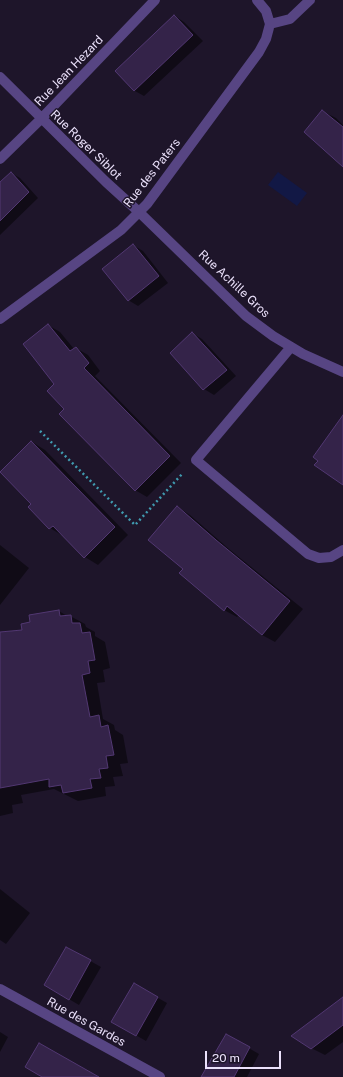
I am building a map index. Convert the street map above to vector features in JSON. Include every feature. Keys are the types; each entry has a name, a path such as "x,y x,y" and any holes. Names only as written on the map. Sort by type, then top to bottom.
{"street":[{"name":"Rue Jean Hezard","path":"0,159 41,119 155,0"},
{"path":"258,0 266,11 270,24 290,19 310,0"},
{"name":"Rue des Paters","path":"0,319 121,230 147,204 259,52 266,39 270,24"},
{"name":"Rue Roger Siblot","path":"0,77 41,119 139,212"},
{"name":"Rue Achille Gros","path":"139,212 246,316 273,336 303,354 343,372"},
{"path":"291,347 196,460 308,554 319,558 331,557 343,550"},
{"name":"Rue des Gardes","path":"0,989 160,1077"}],"path":[{"path":"40,431 135,525 196,460"}],"shaded area":[{"path":"278,172 307,193 297,206 268,185"}],"building":[{"path":"174,15 193,35 134,91 115,71"},
{"path":"322,110 343,127 343,167 304,132"},
{"path":"11,172 29,192 0,221 0,182"},
{"path":"133,244 159,276 128,301 102,269"},
{"path":"48,324 70,351 76,347 89,363 84,368 170,456 135,491 59,414 64,409 47,391 54,384 23,344"},
{"path":"192,332 227,370 203,390 170,353"},
{"path":"343,415 343,485 314,465 318,461 313,457"},
{"path":"31,441 115,527 84,558 53,526 49,529 28,507 31,504 0,472"},
{"path":"177,506 290,601 262,635 227,606 224,611 179,573 183,569 148,540"},
{"path":"59,610 60,616 71,615 72,623 80,623 82,633 90,632 95,660 88,661 90,673 82,675 90,717 99,715 101,727 108,725 114,755 106,756 108,768 99,769 101,778 90,779 92,788 63,793 61,785 49,787 49,779 0,788 0,632 22,630 21,624 30,622 29,615"},
{"path":"66,947 91,960 69,1000 44,985"},
{"path":"134,983 158,997 136,1036 111,1022"},
{"path":"343,997 343,1025 311,1049 291,1036"},
{"path":"226,1034 250,1047 234,1077 201,1077"},
{"path":"39,1043 99,1077 42,1077 25,1067"}]}
